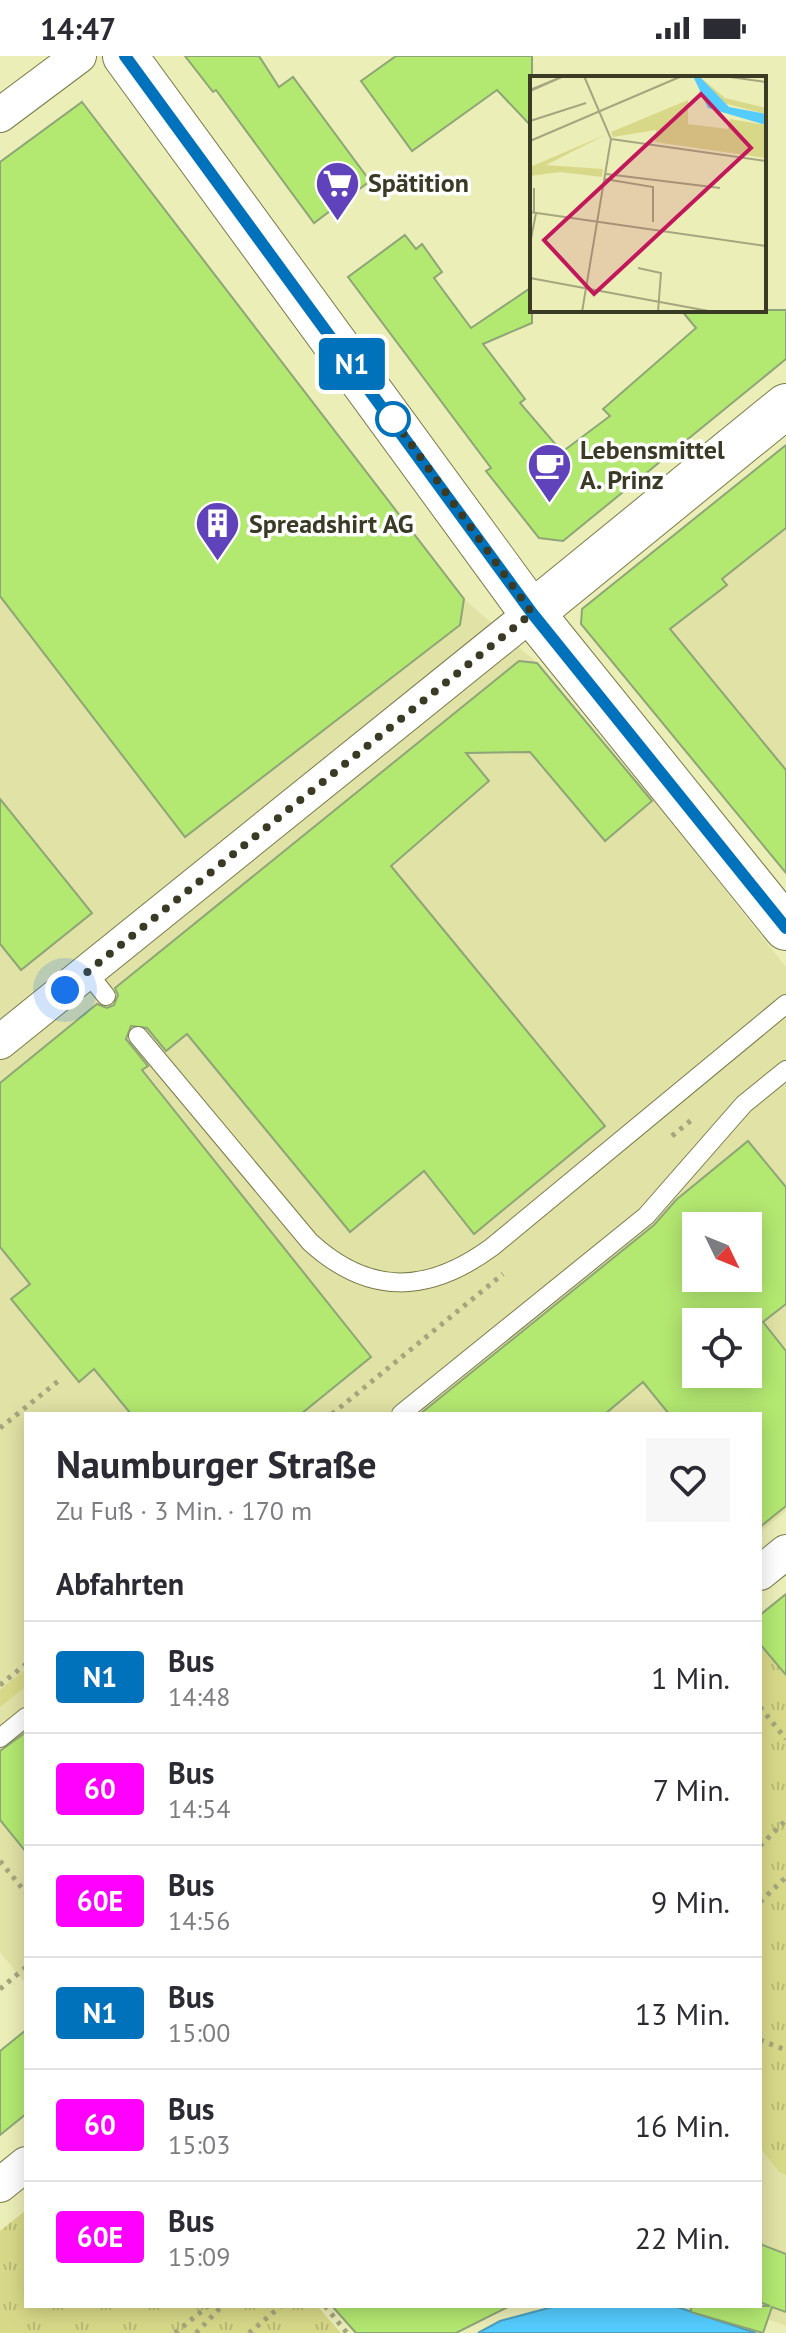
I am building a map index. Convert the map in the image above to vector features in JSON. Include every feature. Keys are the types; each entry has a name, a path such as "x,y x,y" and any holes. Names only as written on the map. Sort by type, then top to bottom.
{"street":[{"path":"0,115 79,56"},
{"path":"125,56 532,613 786,928"},
{"path":"0,1042 96,984 532,613 786,406"},
{"path":"762,1571 786,1552"},
{"path":"0,2185 24,2166"}],"lane":[{"path":"138,1036 310,1242 326,1257 335,1265 361,1274 411,1285 456,1271 492,1247 786,1004"},
{"path":"403,1412 646,1216 744,1104 786,1070"},
{"path":"0,1738 24,1719"}],"path":[{"path":"0,1428 62,1378"},
{"path":"0,1685 24,1666"},
{"path":"762,1709 786,1739"},
{"path":"762,1844 786,1820"},
{"path":"0,1861 24,1891"},
{"path":"762,1900 786,1877"},
{"path":"0,1989 24,1969"},
{"path":"762,2041 786,2050"},
{"path":"175,2333 206,2308"},
{"path":"196,2333 220,2308"},
{"path":"249,2333 279,2308"},
{"path":"327,2308 347,2333"}],"shaded area":[{"path":"0,162 464,599 537,663 654,800 786,967 786,1511 762,1530 762,1412 24,1412 24,1982 0,1952"},
{"path":"786,445 786,874 581,624 582,609"},
{"path":"762,2151 779,2172 786,2175 786,2326 768,2319 764,2333 677,2308 762,2308"}],"green space":[{"path":"762,1646 786,1675 786,2175 779,2172 762,2151"},
{"path":"24,1671 24,1688 0,1707 0,1690"},
{"path":"24,2212 24,2308 319,2308 341,2333 0,2333 0,2231"}],"water":[{"path":"549,2308 680,2308 756,2333 478,2333 500,2321"}],"building":[{"path":"185,56 259,56 279,87 293,77 370,181 314,223 216,90 213,92"},
{"path":"396,56 532,56 530,125 497,90 412,151 361,81"},
{"name":"Spreadshirt AG","path":"82,102 464,599 460,625 185,837 0,596 0,162"},
{"path":"405,235 416,249 422,244 442,272 434,278 471,328 530,288 532,323 483,344 525,399 520,403 562,452 610,416 603,409 696,328 683,312 786,310 786,359 563,541 539,538 486,471 491,468 348,277"},
{"path":"786,445 786,528 722,579 727,585 670,629 786,770 786,873 581,624 582,609"},
{"path":"519,661 537,663 652,801 605,841 530,752 466,753 489,781 391,866 605,1126 474,1234 424,1171 350,1232 187,1034 166,1051 147,1028 131,1026 126,1039 148,1066 142,1070 371,1357 303,1412 129,1412 94,1369 79,1382 11,1299 30,1284 0,1247 0,1083 97,1004 107,1008 114,1005 118,995 115,988"},
{"path":"0,799 92,913 21,970 0,944"},
{"path":"748,1141 786,1187 786,1304 763,1322 786,1351 786,1506 762,1525 762,1412 667,1412 643,1382 607,1412 422,1412 654,1225 676,1200"},
{"path":"786,1594 786,1675 762,1646 762,1613"},
{"path":"24,1733 24,1850 0,1820 0,1751"},
{"path":"24,2032 24,2116 0,2135 0,2051"},
{"path":"762,2245 786,2254 786,2312 772,2307 763,2333 691,2312 691,2308 770,2306 762,2303"},
{"path":"334,2308 506,2308 456,2333 356,2333"}],"bus line":[{"name":"N1","path":"125,56 532,613 786,928"}],"place":[{"name":"Spätition","path":"337,222"},
{"name":"Lebensmittel A. Prinz","path":"549,504"},
{"name":"Spreadshirt AG","path":"218,563"}],"route":[{"path":"65,990 532,613 393,419"}]}
